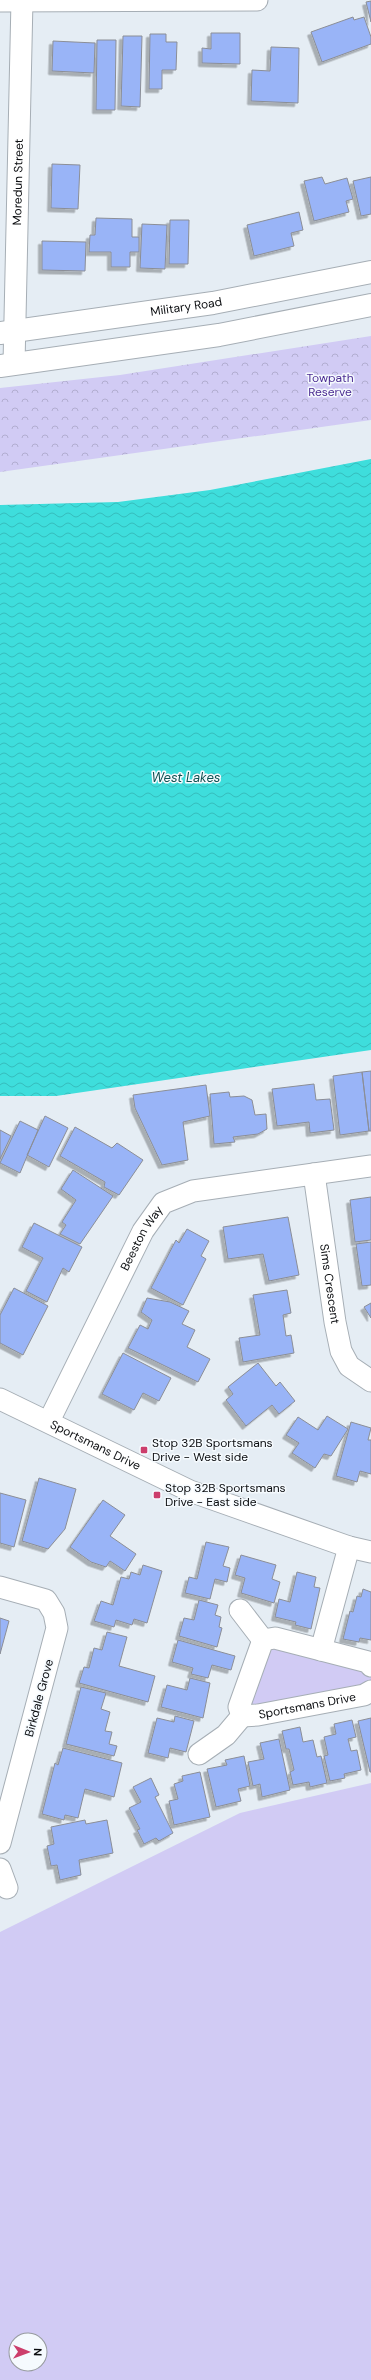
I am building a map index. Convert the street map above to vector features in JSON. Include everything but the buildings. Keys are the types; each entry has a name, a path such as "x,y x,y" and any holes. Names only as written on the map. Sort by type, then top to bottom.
{"main road":[{"name":"Military Road","path":"7,332 213,303 371,272"},
{"path":"7,365 219,335 371,305"}],"street":[{"name":"Moredun Street","path":"7,365 7,332 22,0"},
{"path":"0,1 257,0"},
{"name":"Beeston Way","path":"49,1421 143,1231 163,1203 193,1191 371,1166"},
{"name":"Sims Crescent","path":"314,1174 335,1322 341,1351 349,1366 371,1381"},
{"name":"Sportsmans Drive","path":"0,1399 49,1421 190,1491 349,1547 371,1552"},
{"path":"321,1650 349,1547"},
{"name":"Birkdale Grove","path":"0,1587 46,1600 54,1613 57,1628 0,1843"},
{"path":"240,1610 263,1640 275,1638 368,1662 371,1666"},
{"name":"Sportsmans Drive","path":"242,1716 240,1707 263,1640"},
{"name":"Sportsmans Drive","path":"199,1754 226,1735 242,1716 364,1695 371,1691"}],"green space":[{"name":"Towpath Reserve","path":"371,336 371,420 0,472 0,388 120,375"},
{"path":"263,1640 371,1666 371,1691 242,1716"},
{"path":"371,1783 371,2380 0,2380 0,1932 240,1813"}],"water":[{"name":"West Lakes","path":"371,459 371,1050 56,1096 0,1096 0,505 118,502 210,490"}],"place":[{"name":"Stop 32B Sportsmans Drive - West side","path":"144,1450"},
{"name":"Stop 32B Sportsmans Drive - East side","path":"157,1495"}]}
